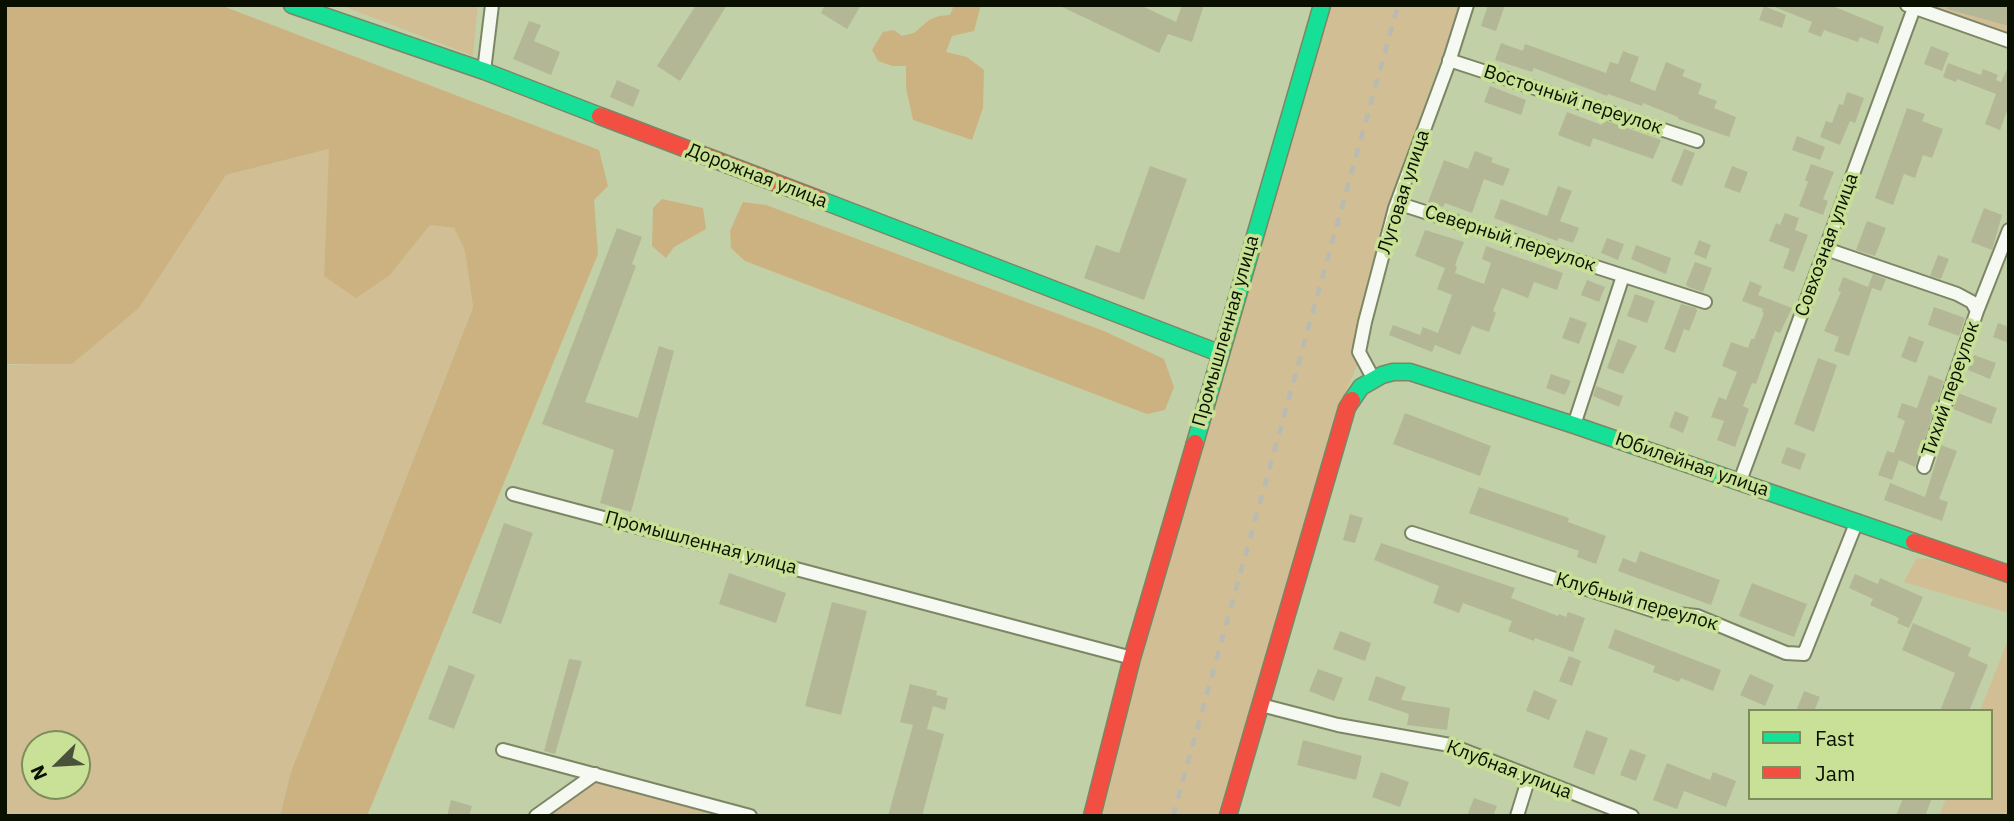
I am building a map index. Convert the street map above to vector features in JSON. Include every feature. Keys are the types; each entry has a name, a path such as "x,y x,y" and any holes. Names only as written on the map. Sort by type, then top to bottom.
{"street":[{"name":"Дорожная улица","path":"292,5 484,71 1219,353"},
{"path":"484,71 492,5"},
{"name":"Промышленная улица","path":"1091,816 1132,658 1322,5"},
{"name":"Луговая улица","path":"1373,379 1359,352 1365,322 1397,203 1466,5"},
{"path":"1911,6 2009,41"},
{"name":"Совхозная улица","path":"1740,481 1826,249 1911,6"},
{"name":"Восточный переулок","path":"1449,60 1697,141"},
{"name":"Северный переулок","path":"1397,203 1705,302"},
{"name":"Тихий переулок","path":"1924,467 2009,230"},
{"name":"Тихий переулок","path":"1826,249 1956,294 1972,302 1978,312"},
{"path":"1574,425 1623,276"},
{"name":"Юбилейная улица","path":"1373,379 1393,372 1410,372 1574,425 2009,574"},
{"path":"1228,816 1347,408 1361,387 1373,379"},
{"name":"Промышленная улица","path":"513,494 1132,658"},
{"name":"Клубный переулок","path":"1412,533 1658,612 1697,616 1786,653 1804,654 1857,521"},
{"name":"Клубная улица","path":"1261,705 1338,725 1450,745 1632,816"},
{"path":"503,750 595,774 707,810 750,816"},
{"path":"536,816 595,774"},
{"path":"1517,816 1529,777"}],"shaded area":[{"path":"5,5 220,5 599,150 608,186 594,200 598,254 367,816 280,816 291,772 473,307 465,251 454,228 430,225 390,275 356,298 324,276 329,149 226,175 139,308 72,364 5,364"},
{"path":"340,5 478,5 473,56"},
{"path":"954,5 981,5 974,31 952,36 946,52 967,57 984,70 983,108 972,140 913,120 906,88 906,66 892,66 878,61 872,50 883,32 894,30 902,36 914,33 929,20 950,15"},
{"path":"1328,5 1460,5 1389,205 1359,322 1354,352 1359,362 1341,402 1220,816 1101,816 1189,476"},
{"path":"1923,5 2009,5 2009,36"},
{"path":"330,149 324,275 390,275 430,225 454,228 465,251 473,306 291,772 280,816 5,816 5,365 72,363 139,308 226,175"},
{"path":"662,199 703,208 706,229 674,247 666,258 652,246 653,208"},
{"path":"743,202 766,205 1104,331 1164,359 1174,387 1165,410 1147,414 745,261 731,248 730,231"},
{"path":"1926,558 2009,583 2009,613 1904,582 1916,559"},
{"path":"2009,637 2009,816 1939,816 1945,800 1993,800 1993,709 1981,709"},
{"path":"594,780 719,816 539,816"}],"building":[{"path":"696,5 727,5 680,81 657,66"},
{"path":"825,5 861,5 847,29 821,13"},
{"path":"1058,5 1140,5 1176,22 1182,5 1204,5 1192,42 1168,34 1159,53"},
{"path":"1488,5 1505,5 1496,31 1481,26"},
{"path":"1770,5 1830,5 1884,27 1878,44 1860,37 1858,42 1824,30 1821,37 1808,32 1812,22"},
{"path":"1948,5 2009,5 2009,26 1947,9"},
{"path":"1764,6 1786,15 1782,28 1759,20"},
{"path":"529,21 541,25 534,41 560,52 551,75 513,59"},
{"path":"1501,43 1523,51 1525,44 1606,73 1610,62 1618,64 1623,51 1639,57 1630,81 1655,91 1666,62 1685,70 1682,76 1702,84 1698,94 1717,101 1714,108 1736,117 1729,137 1643,103 1642,106 1608,94 1607,96 1534,68 1532,72 1495,60"},
{"path":"1931,46 1949,53 1942,71 1924,64"},
{"path":"1948,63 1981,75 1983,69 1998,75 1996,80 2001,82 2009,65 2009,106 2000,130 1985,124 1996,94 1957,79 1956,82 1943,77"},
{"path":"617,80 640,90 633,107 610,97"},
{"path":"1490,86 1526,100 1521,115 1484,102"},
{"path":"1847,92 1864,98 1855,123 1850,121 1840,145 1820,137 1826,121 1832,123 1839,104 1843,105"},
{"path":"1907,108 1925,114 1922,121 1943,129 1932,158 1923,155 1915,178 1904,174 1893,205 1875,198"},
{"path":"1567,112 1602,125 1604,120 1661,140 1653,159 1593,138 1590,147 1558,135"},
{"path":"1797,136 1825,147 1820,160 1792,150"},
{"path":"1684,149 1695,153 1682,186 1671,181"},
{"path":"1475,151 1493,158 1491,162 1510,169 1503,186 1484,179 1472,213 1445,203 1443,207 1428,202 1444,160 1468,169"},
{"path":"1811,164 1834,172 1823,199 1828,201 1823,215 1799,206"},
{"path":"1150,166 1187,179 1144,300 1084,278 1096,245 1119,253"},
{"path":"1732,166 1748,172 1740,193 1724,187"},
{"path":"1558,186 1572,191 1560,221 1579,228 1573,243 1559,238 1557,241 1494,218 1501,199 1547,216"},
{"path":"1984,208 2002,215 1992,250 1971,242"},
{"path":"1785,213 1799,218 1795,230 1808,235 1794,272 1783,268 1790,249 1769,241 1776,223 1780,225"},
{"path":"1867,221 1886,228 1875,256 1856,250"},
{"path":"617,228 642,237 632,264 636,266 585,402 638,418 659,346 674,351 631,512 600,503 614,450 542,424"},
{"path":"1425,230 1464,242 1455,265 1455,273 1484,284 1491,263 1482,259 1486,246 1563,273 1557,290 1534,282 1528,298 1502,288 1493,311 1496,313 1489,332 1472,326 1460,355 1435,345 1432,352 1389,335 1393,325 1420,335 1423,327 1438,333 1452,295 1437,289 1445,268 1415,256"},
{"path":"1607,238 1624,244 1618,260 1601,253"},
{"path":"1699,240 1711,245 1706,259 1694,254"},
{"path":"1636,245 1671,258 1666,274 1631,259"},
{"path":"1938,255 1949,259 1941,279 1930,276"},
{"path":"1695,262 1712,268 1703,292 1686,284"},
{"path":"1873,274 1886,279 1881,291 1872,288 1849,356 1834,351 1839,337 1824,331 1841,292 1838,291 1843,277 1868,287"},
{"path":"1587,280 1605,287 1599,302 1581,295"},
{"path":"1750,281 1762,286 1758,295 1792,308 1780,333 1775,331 1756,384 1752,383 1743,406 1749,409 1735,447 1717,440 1724,421 1711,417 1719,397 1726,400 1737,372 1722,366 1731,342 1748,348 1764,313 1763,309 1742,301"},
{"path":"1635,294 1655,301 1647,323 1627,316"},
{"path":"1681,304 1696,308 1697,311 1689,331 1684,329 1675,353 1664,349"},
{"path":"1934,307 1965,318 1959,336 1928,325"},
{"path":"1570,317 1587,323 1579,344 1562,338"},
{"path":"1998,323 2009,327 2009,343 1993,337"},
{"path":"1909,336 1924,342 1916,363 1901,357"},
{"path":"1618,339 1637,346 1623,374 1607,368"},
{"path":"1974,355 1996,363 1990,379 1968,370"},
{"path":"1818,358 1837,365 1814,432 1794,424"},
{"path":"1551,374 1571,381 1565,395 1546,388"},
{"path":"1929,375 1944,381 1915,467 1899,460 1892,480 1878,475 1887,451 1894,453 1905,421 1897,417 1902,403 1917,408"},
{"path":"1596,386 1623,396 1619,407 1593,396"},
{"path":"1958,393 1997,408 1991,424 1953,409"},
{"path":"1675,411 1689,417 1683,433 1669,427"},
{"path":"1405,413 1491,446 1480,476 1393,444"},
{"path":"1941,445 1957,451 1939,499 1948,502 1942,521 1884,500 1890,483 1925,497"},
{"path":"1787,447 1806,454 1800,470 1781,463"},
{"path":"1479,487 1569,518 1568,522 1606,536 1596,564 1577,557 1579,551 1469,513"},
{"path":"1350,514 1363,518 1355,543 1343,540"},
{"path":"504,523 533,533 501,624 472,613"},
{"path":"1381,543 1515,588 1511,598 1558,616 1559,614 1566,617 1568,612 1585,618 1573,652 1508,631 1512,621 1463,603 1459,613 1433,603 1439,586 1374,560"},
{"path":"1640,551 1720,580 1711,605 1618,571 1623,558 1636,563"},
{"path":"729,573 786,593 776,623 719,604"},
{"path":"1855,574 1878,584 1880,578 1923,597 1909,628 1897,623 1899,618 1870,605 1873,599 1849,588"},
{"path":"1752,583 1807,604 1794,637 1739,616"},
{"path":"832,602 867,611 841,715 805,706"},
{"path":"1913,623 1971,648 1968,656 1988,665 1970,709 1941,709 1955,673 1902,650"},
{"path":"1615,629 1721,670 1713,691 1681,678 1679,682 1653,672 1655,666 1608,648"},
{"path":"1340,631 1371,643 1365,661 1333,649"},
{"path":"1569,656 1581,661 1572,686 1559,681"},
{"path":"569,659 582,661 555,754 544,751"},
{"path":"449,665 475,675 454,729 428,719"},
{"path":"1318,669 1343,678 1334,701 1309,691"},
{"path":"1750,674 1774,685 1765,706 1740,695"},
{"path":"1376,676 1406,687 1401,700 1450,708 1447,730 1407,725 1409,714 1368,700"},
{"path":"910,684 937,691 936,695 948,698 945,710 933,706 927,729 944,734 922,816 888,816 913,725 900,722"},
{"path":"1534,690 1557,700 1549,720 1526,711"},
{"path":"1804,691 1820,697 1815,709 1797,709"},
{"path":"1586,730 1608,738 1594,775 1573,767"},
{"path":"1303,740 1362,756 1356,780 1297,765"},
{"path":"1630,749 1646,755 1636,781 1620,775"},
{"path":"1667,763 1710,780 1713,772 1736,781 1726,807 1684,791 1677,809 1653,800"},
{"path":"1381,772 1409,782 1400,807 1372,797"},
{"path":"1474,798 1497,806 1493,816 1467,816"},
{"path":"451,800 472,806 469,816 447,816"},
{"path":"1902,800 1931,800 1925,816 1896,816"}],"railway":[{"path":"1173,816 1398,5"}],"traffic: fast":[{"path":"292,5 484,71 600,116"},
{"path":"1195,443 1322,5"},
{"path":"821,200 1219,353"},
{"path":"1352,400 1361,387 1382,375 1410,372 1574,425 1914,542"}],"traffic: jam":[{"path":"600,116 821,200"},
{"path":"1228,816 1347,408 1352,400"},
{"path":"1092,816 1132,658 1195,443"},
{"path":"1914,542 2009,574"}]}
